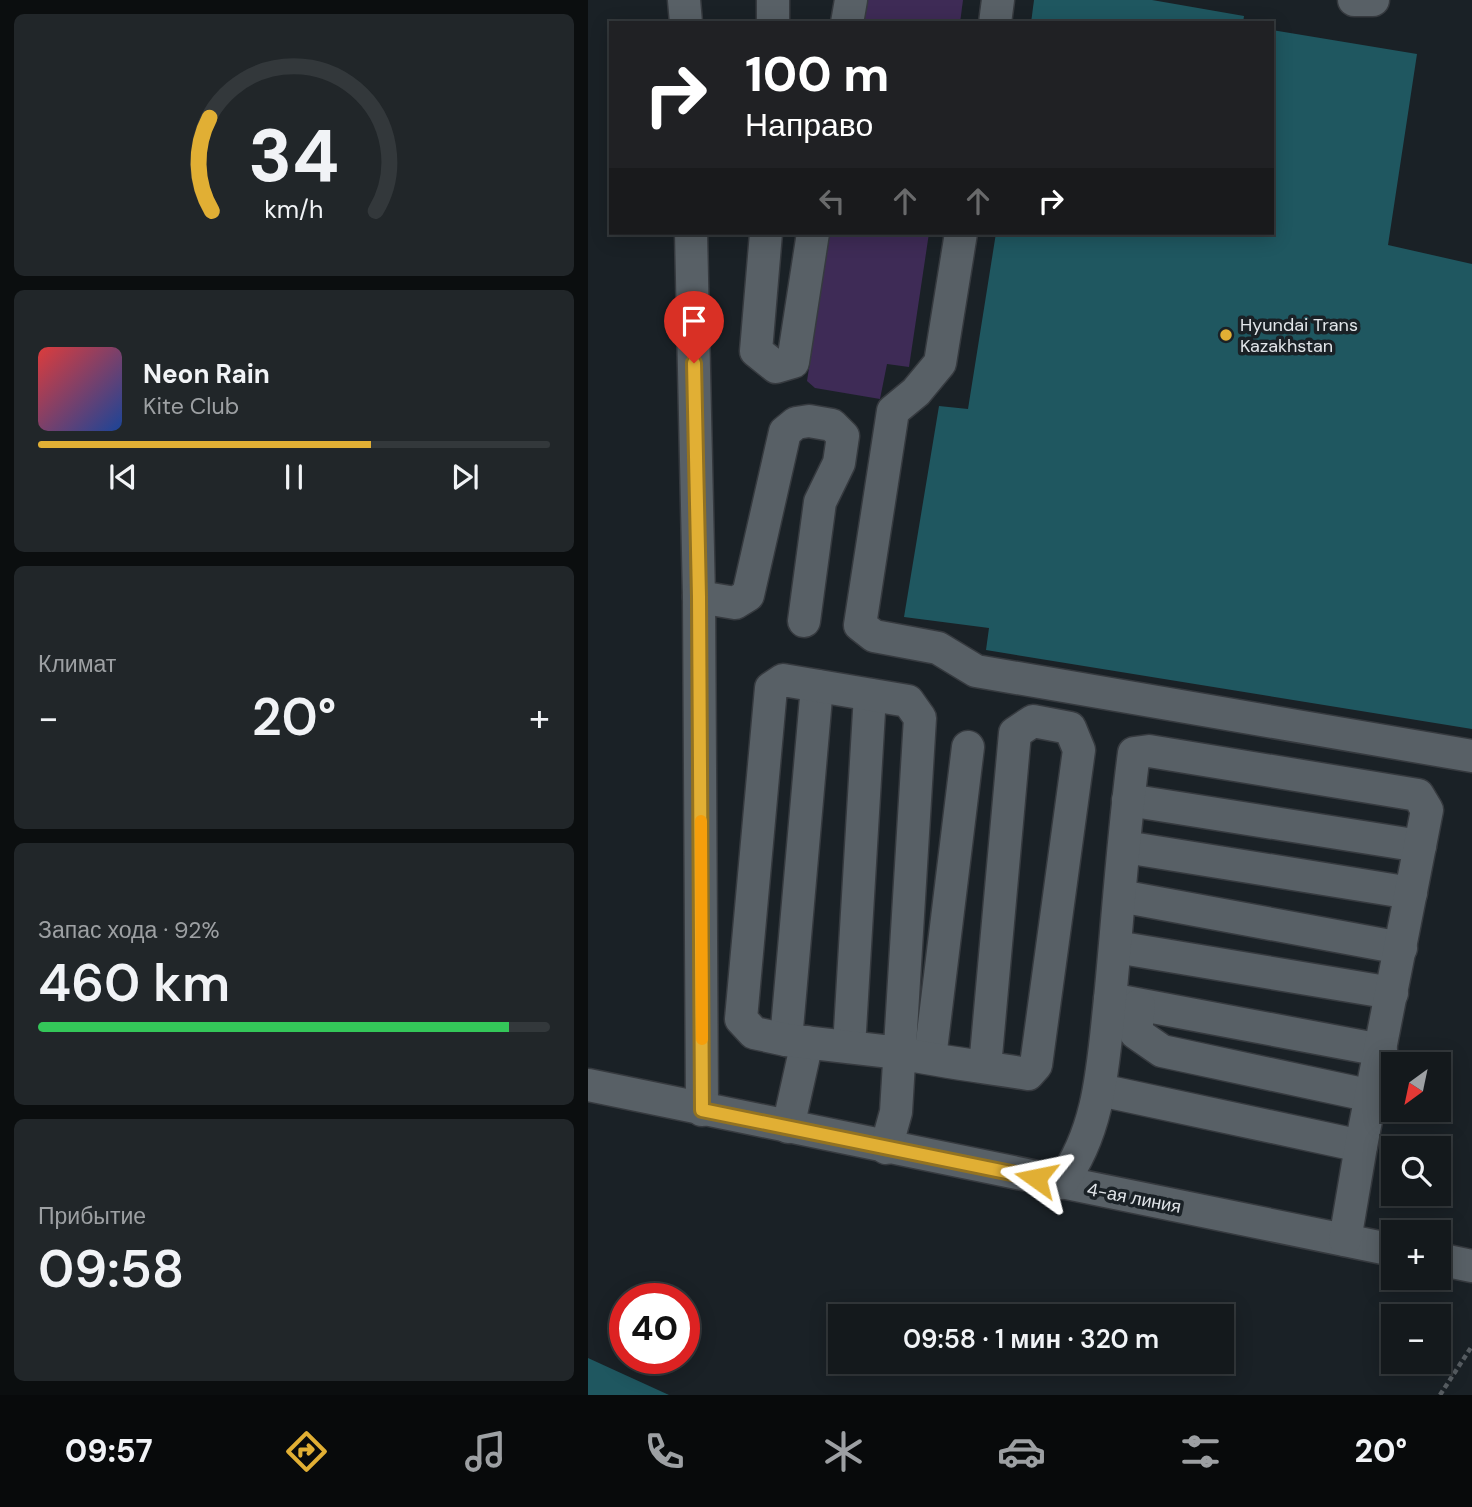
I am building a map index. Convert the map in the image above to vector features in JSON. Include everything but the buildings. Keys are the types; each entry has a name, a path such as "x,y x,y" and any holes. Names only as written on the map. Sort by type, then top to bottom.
{"street":[{"path":"684,0 686,21"},
{"path":"773,0 773,21"},
{"path":"847,21 851,0"},
{"path":"995,21 998,0"},
{"path":"1354,0 1374,0"},
{"path":"691,235 699,597 702,1110"},
{"path":"766,235 756,351 776,367 793,362 813,235"},
{"path":"961,235 940,363 916,392 893,411 860,625 874,636 938,648 976,671 1472,756"},
{"path":"699,597 735,603 748,596 785,432 796,423 822,422 839,431 843,436 843,447 839,463 820,502 804,621"},
{"path":"886,1148 896,1112 900,1053 920,718 908,701 783,680 771,688 741,1019 754,1033 797,1041 900,1053 930,1058 985,1067 1028,1074 1036,1065 1079,750 1070,728 1033,721 1015,733 985,1067"},
{"path":"788,1127 797,1041 817,686"},
{"path":"849,1047 870,695"},
{"path":"930,1058 968,747"},
{"path":"1345,1240 1427,810 1418,795 1149,751 1134,753 1116,947 1124,1002 1136,1033 1162,1051 1372,1096"},
{"path":"1128,800 1420,846"},
{"path":"1125,848 1411,893"},
{"path":"1120,896 1401,948"},
{"path":"1116,947 1392,993"},
{"path":"1124,1002 1381,1050"},
{"path":"1061,1183 1074,1166 1100,1090 1124,1002"},
{"name":"4-ая линия","path":"588,1086 1381,1248"},
{"path":"1100,1090 1361,1146"},
{"path":"1451,1262 1472,1266"}],"path":[{"path":"1440,1395 1472,1346"}],"shaded area":[{"path":"867,0 963,0 960,21 864,21"},
{"path":"830,235 929,235 909,367 887,364 880,399 815,388 807,381"}],"slow traffic":[{"path":"701,821 702,1039"}],"place":[{"name":"Hyundai Trans Kazakhstan","path":"1226,335"}],"route":[{"path":"694,363 699,597 702,1110 1036,1178"}]}
